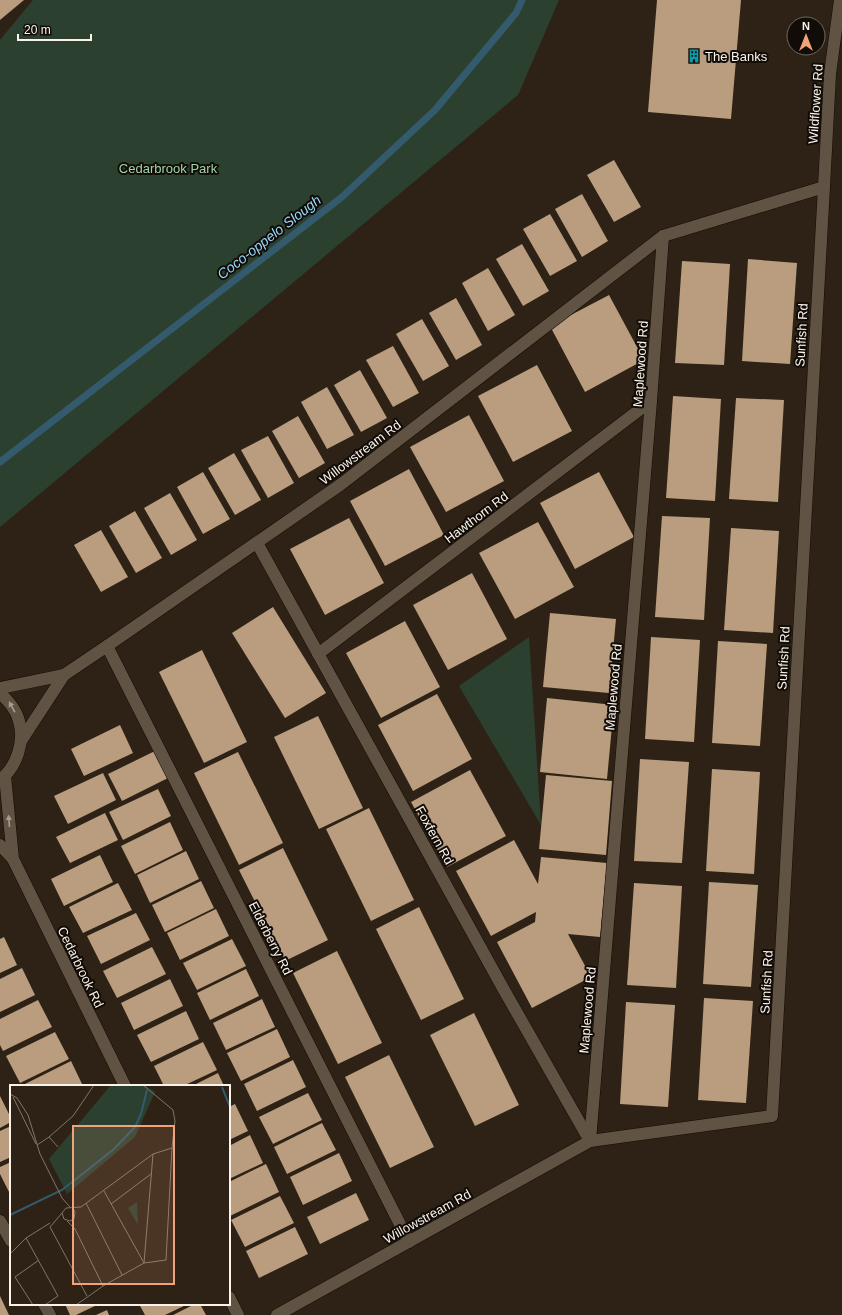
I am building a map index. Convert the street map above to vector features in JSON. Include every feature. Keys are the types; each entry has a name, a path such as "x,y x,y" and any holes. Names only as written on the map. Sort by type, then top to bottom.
{"street":[{"name":"Wildflower Rd","path":"824,187 830,74 840,0"},
{"path":"663,236 824,187"},
{"name":"Sunfish Rd","path":"590,1141 772,1116 824,187"},
{"name":"Maplewood Rd","path":"590,1141 651,401 663,236"},
{"name":"Willowstream Rd","path":"64,675 340,485 663,236"},
{"name":"Hawthorn Rd","path":"318,654 651,401"},
{"name":"Foxfern Rd","path":"257,543 504,990 590,1141"},
{"name":"Elderberry Rd","path":"107,646 409,1242"},
{"path":"0,688 64,675"},
{"path":"13,859 3,778 16,760 21,741 64,675"},
{"path":"0,693 10,703 19,721 21,741"},
{"path":"0,845 13,859"},
{"name":"Cedarbrook Rd","path":"13,859 125,1085"},
{"name":"Willowstream Rd","path":"277,1315 590,1141"},
{"path":"0,1220 10,1239"},
{"path":"230,1300 238,1315"},
{"path":"45,1305 50,1315"}],"green space":[{"name":"Cedarbrook Park","path":"33,0 559,0 518,95 0,527 0,40"},
{"path":"529,637 541,825 459,686"}],"building":[{"path":"0,0 24,0 0,20"},
{"name":"The Banks","path":"657,0 741,0 731,119 648,112"},
{"path":"614,160 641,207 614,222 587,175"},
{"path":"582,194 608,241 582,257 555,209"},
{"path":"550,214 577,261 550,276 523,229"},
{"path":"522,244 549,291 523,306 496,259"},
{"path":"748,259 797,263 790,364 742,361"},
{"path":"682,261 730,264 724,365 675,363"},
{"path":"488,268 515,315 488,331 462,283"},
{"path":"609,295 644,360 585,392 550,326"},
{"path":"456,298 482,345 456,360 429,313"},
{"path":"422,319 449,366 423,381 396,334"},
{"path":"393,346 419,393 393,407 366,360"},
{"path":"537,365 572,431 513,462 478,396"},
{"path":"360,370 387,418 361,432 334,385"},
{"path":"327,387 354,435 327,449 301,402"},
{"path":"673,396 721,399 715,501 666,498"},
{"path":"736,398 784,400 778,502 729,499"},
{"path":"469,415 504,481 446,512 410,447"},
{"path":"298,416 325,463 299,478 272,431"},
{"path":"268,436 294,483 268,498 241,450"},
{"path":"234,453 261,500 235,515 208,468"},
{"path":"409,469 444,535 385,566 350,501"},
{"path":"203,472 230,519 203,534 177,487"},
{"path":"599,472 634,537 575,569 540,503"},
{"path":"170,493 197,540 171,555 144,508"},
{"path":"135,511 162,558 136,573 109,526"},
{"path":"662,516 710,518 704,620 655,617"},
{"path":"349,518 384,583 325,615 290,549"},
{"path":"538,522 574,587 515,619 479,553"},
{"path":"731,528 779,531 773,633 724,630"},
{"path":"101,530 128,577 101,592 74,545"},
{"path":"472,573 507,639 448,670 413,605"},
{"path":"273,607 326,693 285,718 232,633"},
{"path":"550,613 616,619 609,693 543,687"},
{"path":"405,621 440,687 381,718 346,653"},
{"path":"651,637 700,640 694,742 645,739"},
{"path":"718,641 767,644 760,746 712,743"},
{"path":"202,650 247,742 204,763 159,672"},
{"path":"437,694 472,759 413,791 378,725"},
{"path":"547,698 614,705 607,779 540,772"},
{"path":"318,716 363,808 319,829 274,737"},
{"path":"120,725 133,753 84,776 71,749"},
{"path":"157,750 170,777 122,801 108,774"},
{"path":"238,752 283,843 239,865 194,773"},
{"path":"640,759 689,762 682,863 634,861"},
{"path":"712,769 760,772 754,874 706,871"},
{"path":"470,770 506,836 447,867 411,802"},
{"path":"103,773 116,800 68,824 54,796"},
{"path":"546,775 612,781 606,855 539,849"},
{"path":"158,789 171,816 123,840 109,812"},
{"path":"369,808 414,900 371,921 326,829"},
{"path":"105,813 118,840 70,863 56,837"},
{"path":"170,822 183,850 135,874 121,846"},
{"path":"514,840 538,884 541,857 607,863 600,937 568,934 591,977 532,1008 497,942 535,922 536,912 491,936 456,871"},
{"path":"283,848 328,940 285,961 239,870"},
{"path":"186,851 199,879 150,903 137,875"},
{"path":"100,855 113,882 64,906 51,879"},
{"path":"201,881 214,908 165,932 152,905"},
{"path":"709,882 758,885 751,987 703,984"},
{"path":"118,883 132,910 83,933 69,907"},
{"path":"634,883 682,886 676,988 627,985"},
{"path":"419,907 464,999 421,1020 376,929"},
{"path":"216,909 229,936 180,960 167,933"},
{"path":"136,913 150,940 101,964 87,936"},
{"path":"4,937 17,965 0,973 0,939"},
{"path":"232,939 246,966 197,990 183,963"},
{"path":"152,947 166,974 117,998 103,971"},
{"path":"337,951 382,1043 338,1064 293,973"},
{"path":"22,968 35,995 0,1012 0,979"},
{"path":"246,969 259,996 210,1020 197,993"},
{"path":"170,979 183,1006 134,1030 121,1003"},
{"path":"704,998 753,1001 746,1103 698,1100"},
{"path":"262,999 275,1027 226,1050 213,1023"},
{"path":"38,1000 52,1027 3,1051 0,1045 0,1019"},
{"path":"626,1002 675,1005 668,1107 620,1104"},
{"path":"186,1011 199,1039 151,1062 137,1035"},
{"path":"474,1013 519,1105 475,1126 430,1035"},
{"path":"277,1029 290,1057 241,1081 227,1053"},
{"path":"55,1032 69,1059 20,1083 6,1056"},
{"path":"203,1042 217,1070 185,1085 164,1085 154,1066"},
{"path":"389,1055 434,1147 390,1168 345,1077"},
{"path":"293,1060 306,1087 257,1111 244,1084"},
{"path":"71,1061 83,1085 23,1085"},
{"path":"218,1073 224,1085 194,1085"},
{"path":"308,1093 322,1120 273,1144 259,1117"},
{"path":"0,1096 10,1116 10,1123 0,1128"},
{"path":"235,1104 248,1131 230,1140 230,1106"},
{"path":"322,1123 336,1150 287,1174 274,1147"},
{"path":"10,1126 10,1157 0,1162 0,1131"},
{"path":"250,1135 263,1163 230,1179 230,1145"},
{"path":"339,1153 352,1181 303,1205 290,1177"},
{"path":"10,1162 10,1194 0,1174 0,1167"},
{"path":"266,1164 279,1192 230,1216 230,1182"},
{"path":"356,1193 369,1220 320,1244 307,1217"},
{"path":"280,1196 294,1223 245,1247 231,1220"},
{"path":"295,1227 308,1254 259,1278 246,1251"},
{"path":"0,1296 9,1315 0,1315"},
{"path":"65,1305 97,1305 76,1315 70,1315"},
{"path":"140,1305 186,1305 165,1315 145,1315"},
{"path":"193,1305 201,1305 206,1315 173,1315"},
{"path":"107,1310 109,1315 96,1315"}],"waterway":[{"name":"Coco-oppelo Slough","path":"0,462 342,197 435,110 516,13 522,0"}],"place":[{"name":"The Banks","path":"694,56"}]}
